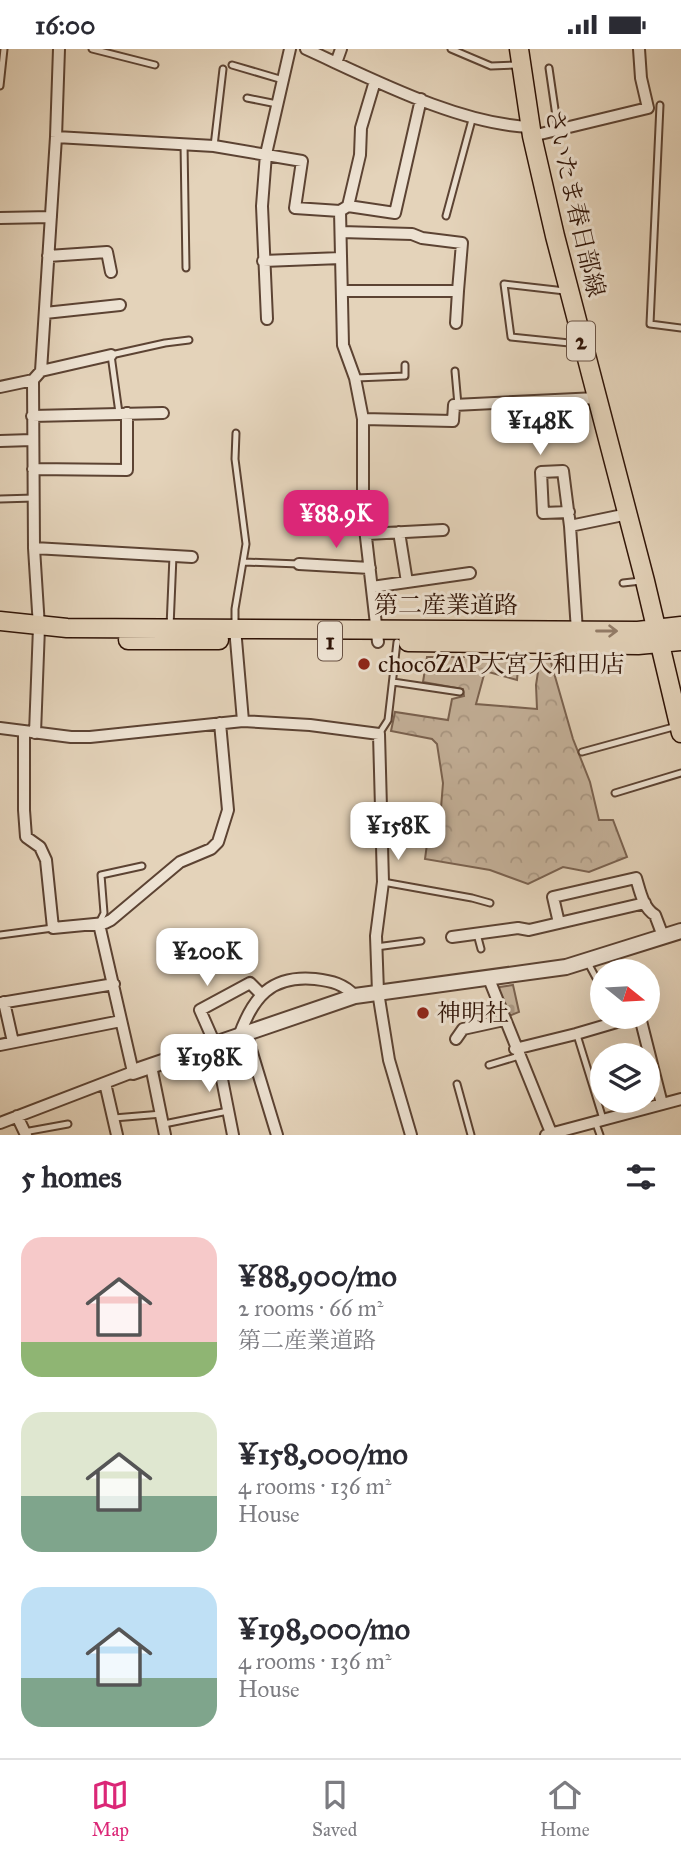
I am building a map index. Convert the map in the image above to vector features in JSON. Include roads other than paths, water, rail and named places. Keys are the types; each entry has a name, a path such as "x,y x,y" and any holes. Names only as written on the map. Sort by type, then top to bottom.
{"main road":[{"name":"さいたま春日部線","path":"520,57 531,132 568,291 628,514 680,729"},
{"name":"第二産業道路","path":"0,621 39,632"},
{"name":"第二産業道路","path":"378,636 397,642 659,637 681,626"},
{"name":"第二産業道路","path":"0,632 378,636 577,631 681,641"}],"street":[{"path":"41,371 59,49"},
{"path":"267,319 262,206 266,155 290,49"},
{"path":"306,49 421,99 531,132 558,130 648,108 641,78 639,49"},
{"path":"336,63 341,49"},
{"path":"375,81 361,128 360,155 344,208 341,258 343,345 355,378 363,419 363,511 378,636"},
{"path":"56,138 214,146 302,161 295,208 344,208 395,213 421,99"},
{"path":"0,218 51,217"},
{"path":"341,232 412,234 422,238 461,243 456,323"},
{"path":"48,256 107,253 111,272"},
{"path":"263,261 341,258"},
{"path":"342,291 458,291"},
{"path":"45,313 120,305"},
{"path":"0,387 33,380 41,371 111,355"},
{"path":"33,380 34,548 39,632 24,810 26,837 40,847 46,860 53,928 99,924 111,920 180,862 211,849 218,842 228,810 220,723"},
{"path":"363,419 453,421 454,405 597,398"},
{"path":"33,469 127,470 123,413"},
{"path":"32,416 163,413"},
{"path":"0,441 32,440"},
{"path":"569,512 577,631"},
{"path":"570,526 628,514"},
{"path":"367,534 443,530"},
{"path":"400,532 407,582"},
{"path":"34,548 191,557"},
{"path":"299,564 370,568"},
{"path":"372,587 470,573"},
{"path":"236,634 243,721"},
{"path":"0,729 90,737 243,721 310,725 379,734 383,882 376,947 378,992 390,1060 411,1135"},
{"path":"559,923 553,897 636,879 648,911 655,915 663,936"},
{"path":"452,937 518,928 528,930 645,903"},
{"path":"99,924 133,1072"},
{"path":"0,1123 133,1072 355,996 566,967 681,931"},
{"path":"276,1135 242,1035 247,1013 261,994 281,982 298,978 346,986 355,996"},
{"path":"489,979 550,1135 681,1099"},
{"path":"233,1135 219,1064 200,1010 250,983 261,994"},
{"path":"13,1042 2,1002 114,984"},
{"path":"456,1039 463,1029 504,1020"},
{"path":"0,1045 121,1021"},
{"path":"517,1052 590,1029"},
{"path":"643,1029 662,1104"},
{"path":"151,1066 164,1124"},
{"path":"105,1083 117,1135"},
{"path":"17,1116 25,1134"}],"lane":[{"path":"0,86 4,49"},
{"path":"92,49 155,65"},
{"path":"451,49 491,66 520,57"},
{"path":"232,65 283,80"},
{"path":"549,68 558,130"},
{"path":"214,146 223,69"},
{"path":"247,98 277,104"},
{"path":"660,105 650,324 681,328"},
{"path":"446,216 473,116"},
{"path":"184,144 186,268"},
{"path":"568,291 505,284 511,337 583,345"},
{"path":"123,413 111,355 165,342 189,340"},
{"path":"355,378 405,376 405,365"},
{"path":"455,371 458,405"},
{"path":"236,433 236,459 246,544 234,610 236,634"},
{"path":"0,499 34,498"},
{"path":"170,634 173,556"},
{"path":"244,562 299,564"},
{"path":"623,583 645,581"},
{"path":"379,734 388,720 397,642"},
{"path":"393,682 460,692"},
{"path":"583,752 680,729"},
{"path":"615,793 681,773"},
{"path":"99,924 104,913 102,875 142,866"},
{"path":"383,882 472,898 490,904"},
{"path":"0,935 53,928"},
{"path":"478,934 481,949"},
{"path":"376,947 421,941"},
{"path":"586,961 590,968"},
{"path":"576,1034 599,1120 600,1135"},
{"path":"489,1065 517,1052"},
{"path":"457,1084 471,1135"},
{"path":"114,1118 164,1124 228,1111"},
{"path":"25,1134 68,1124"}],"place":[{"name":"chocoZAP大宮大和田店","path":"364,664"},
{"name":"神明社","path":"423,1013"}]}
